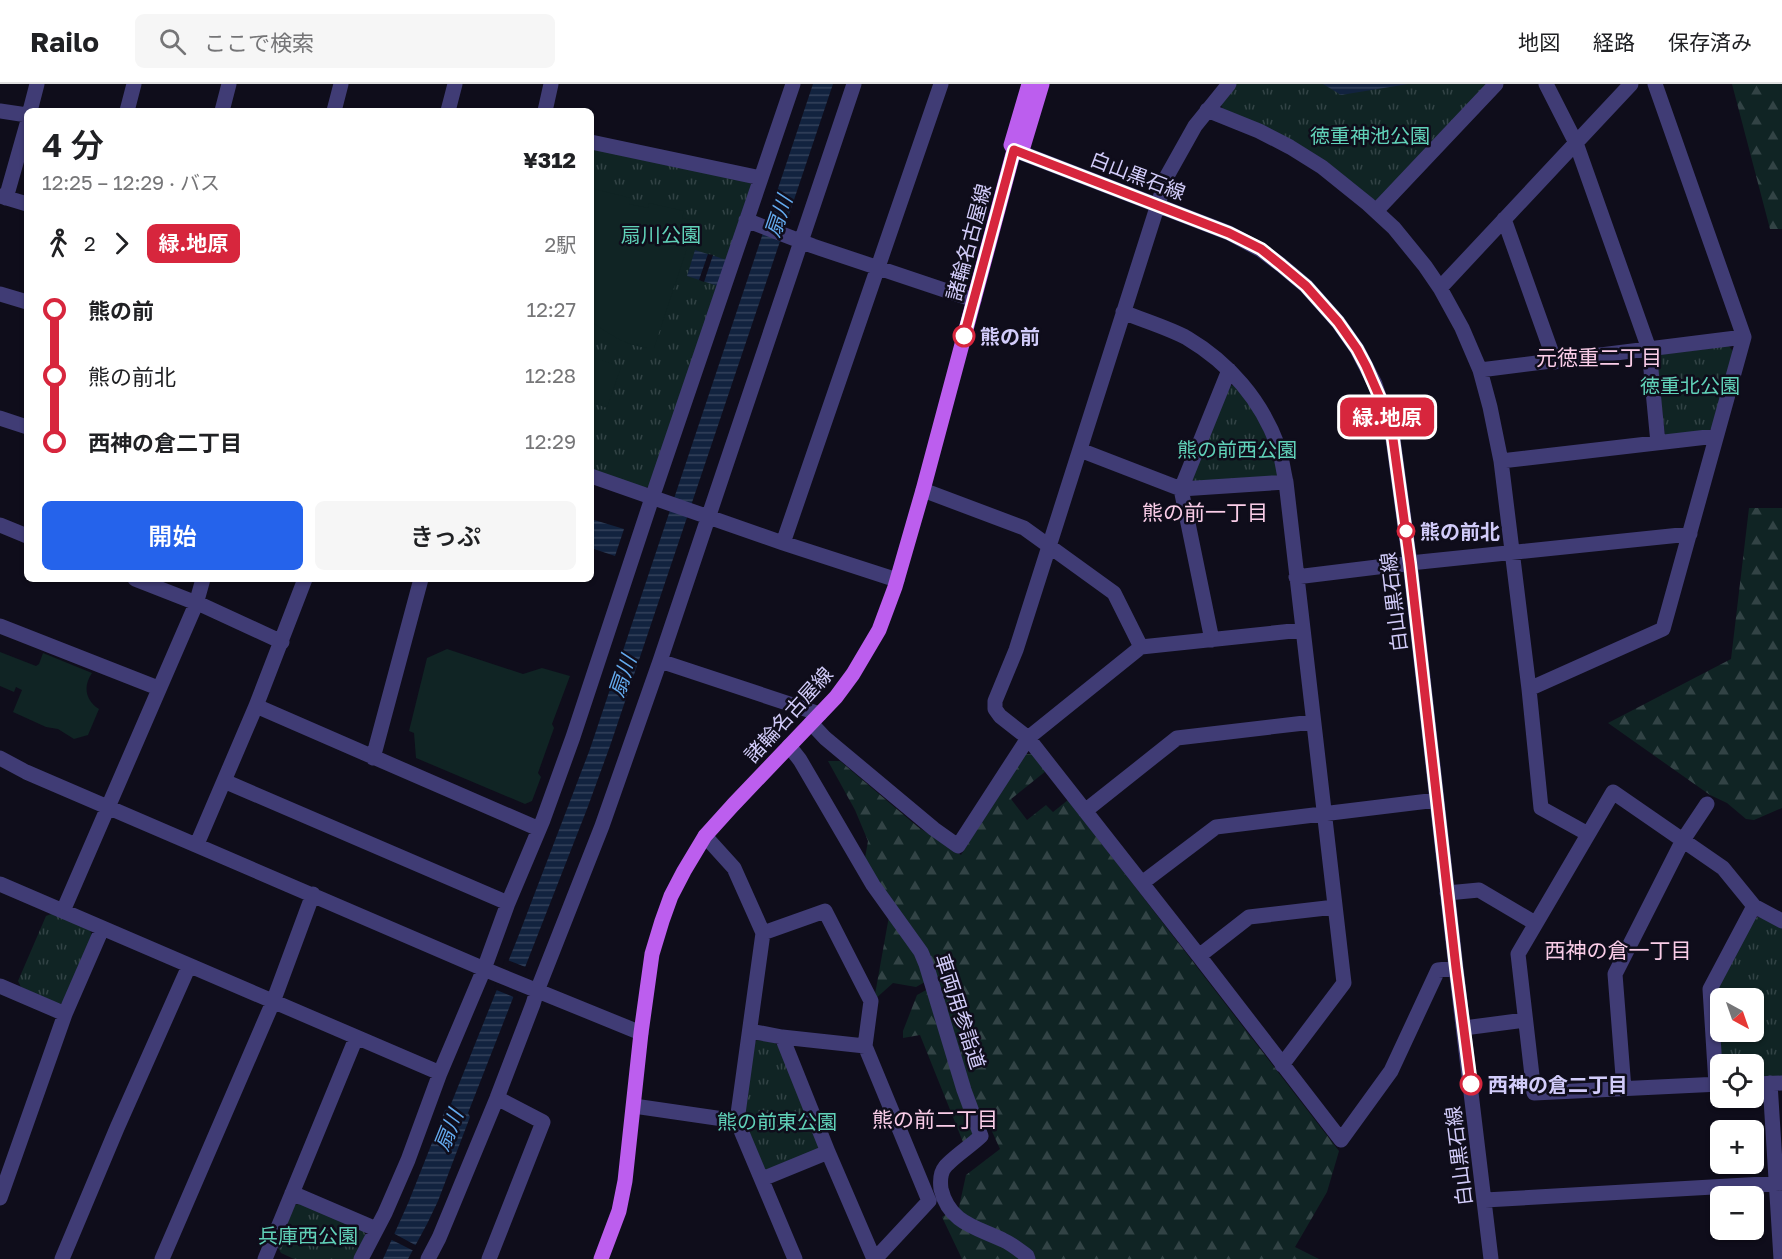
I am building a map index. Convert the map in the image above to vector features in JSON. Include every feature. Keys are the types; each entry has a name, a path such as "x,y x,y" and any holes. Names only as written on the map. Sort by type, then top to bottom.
{"main road":[{"name":"諸輪名古屋線","path":"601,1259 609,1242 625,1181 652,954 671,896 705,836 836,697 870,646 888,609 923,490 1014,150 1011,145 1029,84"},
{"name":"諸輪名古屋線","path":"1014,150 1023,147 1042,84"}],"street":[{"path":"31,108 38,84"},
{"path":"128,108 134,84"},
{"path":"223,108 229,84"},
{"path":"335,108 341,84"},
{"path":"449,108 455,84"},
{"path":"545,108 551,84"},
{"path":"361,1259 404,1171 573,737 793,84"},
{"path":"428,1259 439,1238 497,1098 602,826 660,661 854,84"},
{"path":"783,543 941,84"},
{"path":"1229,84 1195,126 1167,176 1016,650 994,705 997,713 1028,738 1341,1140 1391,1071 1438,970 1456,968"},
{"path":"1376,211 1496,84"},
{"path":"1546,84 1576,143 1649,349 1658,443"},
{"path":"1440,288 1631,84"},
{"path":"1529,689 1663,629 1744,337 1655,84"},
{"path":"1207,110 1259,131 1290,147 1322,167 1376,211 1410,247 1440,288 1462,328 1480,370 1501,461 1541,808 1588,834"},
{"path":"0,111 24,115"},
{"path":"24,133 3,197 24,203"},
{"path":"594,143 760,178"},
{"name":"白山黒石線","path":"1014,150 1229,233 1261,249 1306,286 1338,322 1357,349 1375,384 1393,439 1410,563 1491,1259"},
{"path":"1504,219 1555,362"},
{"path":"746,220 800,241 974,300"},
{"path":"0,294 24,301"},
{"path":"1123,312 1186,338 1240,381 1256,401 1267,421 1278,448 1286,482 1344,983 1282,1065"},
{"path":"1480,370 1744,337"},
{"path":"1212,640 1181,489 1229,370"},
{"path":"0,418 24,427"},
{"path":"1501,461 1716,436"},
{"path":"1080,450 1181,489 1286,482"},
{"path":"594,478 693,511 707,518 897,580"},
{"path":"923,490 1024,528 1049,546 1114,593 1141,647"},
{"path":"0,525 24,535"},
{"path":"1296,577 1690,534"},
{"path":"143,582 196,603 282,642"},
{"path":"63,911 196,603 202,582"},
{"path":"197,844 256,706 304,582"},
{"path":"373,758 420,582"},
{"path":"0,626 158,688"},
{"path":"660,661 815,719 825,738 925,822 958,846 1028,738 1141,647 1302,630"},
{"path":"256,706 539,829"},
{"path":"1085,811 1177,738 1313,722"},
{"name":"車両用参詣道","path":"789,746 800,760 873,885 921,952 926,964 964,1090 981,1136 945,1167 940,1177 947,1205 951,1213 963,1222 1005,1241 1028,1259"},
{"path":"0,758 26,772 484,969 641,1033"},
{"path":"224,780 508,903"},
{"path":"1710,1084 1534,1093 1518,954 1613,792 1723,868 1754,906 1782,921"},
{"path":"1142,883 1216,827 1437,800"},
{"path":"1624,1089 1615,974 1683,840 1707,804"},
{"path":"705,836 735,868 763,933 737,1121 795,1259"},
{"path":"0,884 440,1074"},
{"path":"1447,893 1479,890 1535,923"},
{"path":"162,1259 273,1002 313,894"},
{"path":"1715,1054 1710,989 1754,906"},
{"path":"1199,956 1250,917 1335,907"},
{"path":"763,933 825,911 871,1001 865,1046 929,1201 875,1259 828,1152 782,1037"},
{"path":"0,1198 65,1014 102,929"},
{"path":"62,1259 189,966"},
{"path":"0,986 65,1014"},
{"path":"1464,1028 1525,1020"},
{"path":"750,1031 782,1037 865,1046"},
{"path":"271,1257 292,1193 357,1038"},
{"path":"1776,1083 1781,1259"},
{"path":"489,1259 543,1122 497,1098"},
{"path":"634,1106 737,1121"},
{"path":"762,1179 828,1152"},
{"path":"1485,1200 1779,1183"},
{"path":"292,1193 376,1229"}],"green space":[{"name":"徳重神池公園","path":"1235,84 1489,84 1378,200 1371,200 1224,111 1220,103"},
{"path":"1732,84 1782,84 1782,229 1770,229"},
{"name":"扇川公園","path":"594,148 747,179 752,185 653,484 645,488 594,471"},
{"path":"594,189 630,198 629,204 648,208 649,203 684,211 682,218 694,221 695,224 654,348 637,346 612,336 594,323"},
{"name":"徳重北公園","path":"1729,346 1734,353 1714,427 1708,431 1665,436 1656,355"},
{"path":"594,358 621,367 607,408 594,403"},
{"name":"熊の前西公園","path":"1236,385 1262,427 1279,474 1274,479 1195,483 1191,477 1227,386"},
{"path":"1749,508 1782,508 1782,808 1754,820 1746,819 1727,803 1710,795 1608,723 1731,659"},
{"path":"447,649 523,674 542,668 570,676 552,724 554,728 538,773 541,777 532,801 525,804 416,758 414,733 409,731 427,658"},
{"path":"0,652 36,666 43,653 92,673 87,683 87,692 88,697 99,709 88,735 74,739 58,729 46,727 13,712 22,690 16,687 14,692 0,686"},
{"path":"1024,754 1032,754 1046,771 1011,799 1027,820 1046,805 1053,812 1068,800 1339,1151 1327,1192 1295,1247 1319,1259 962,1259 942,1217 959,1207 966,1175 1000,1149 990,1127 963,1142 920,1035 903,1038 903,1031 917,995 928,989 925,982 916,987 893,983 874,1000 891,905 865,858 868,841 855,810 828,761 840,761 918,827 961,855"},
{"path":"54,913 90,929 92,937 63,1003 58,1004 21,987 18,981 46,916"},
{"path":"1762,916 1782,927 1782,1078 1764,1079 1764,1054 1719,1054 1718,1042 1764,1042 1764,988 1718,988 1755,918"},
{"name":"熊の前東公園","path":"757,1040 775,1043 778,1046 821,1146 818,1152 765,1170 744,1123 753,1044"},
{"name":"兵庫西公園","path":"300,1204 364,1231 366,1237 355,1259 294,1259 281,1253 277,1246 294,1205"}],"water":[{"name":"扇川","path":"813,84 833,84 587,809 468,1113 470,1117 438,1201 408,1259 383,1259 445,1110 449,1109 590,749"},
{"path":"1323,84 1408,84 1341,95"},
{"path":"695,250 727,260 718,286 687,276"},
{"path":"594,520 624,529 615,556 594,549"}],"pier":[{"path":"708,254 713,255 704,282 699,280"},
{"path":"505,959 528,968 516,998 494,989"},
{"path":"393,1233 417,1246 414,1251 390,1239"}],"bus line":[{"name":"緑.地原","path":"964,336 1014,150 1229,233 1261,249 1306,286 1338,322 1357,349 1375,384 1393,439 1410,563 1471,1084"}],"place":[{"name":"熊の前","path":"964,336"},
{"name":"熊の前北","path":"1406,531"},
{"name":"西神の倉二丁目","path":"1471,1084"}],"district":[{"name":"元徳重二丁目","path":"1599,357"},
{"name":"熊の前一丁目","path":"1205,512"},
{"name":"西神の倉一丁目","path":"1618,950"},
{"name":"熊の前二丁目","path":"935,1119"}]}
